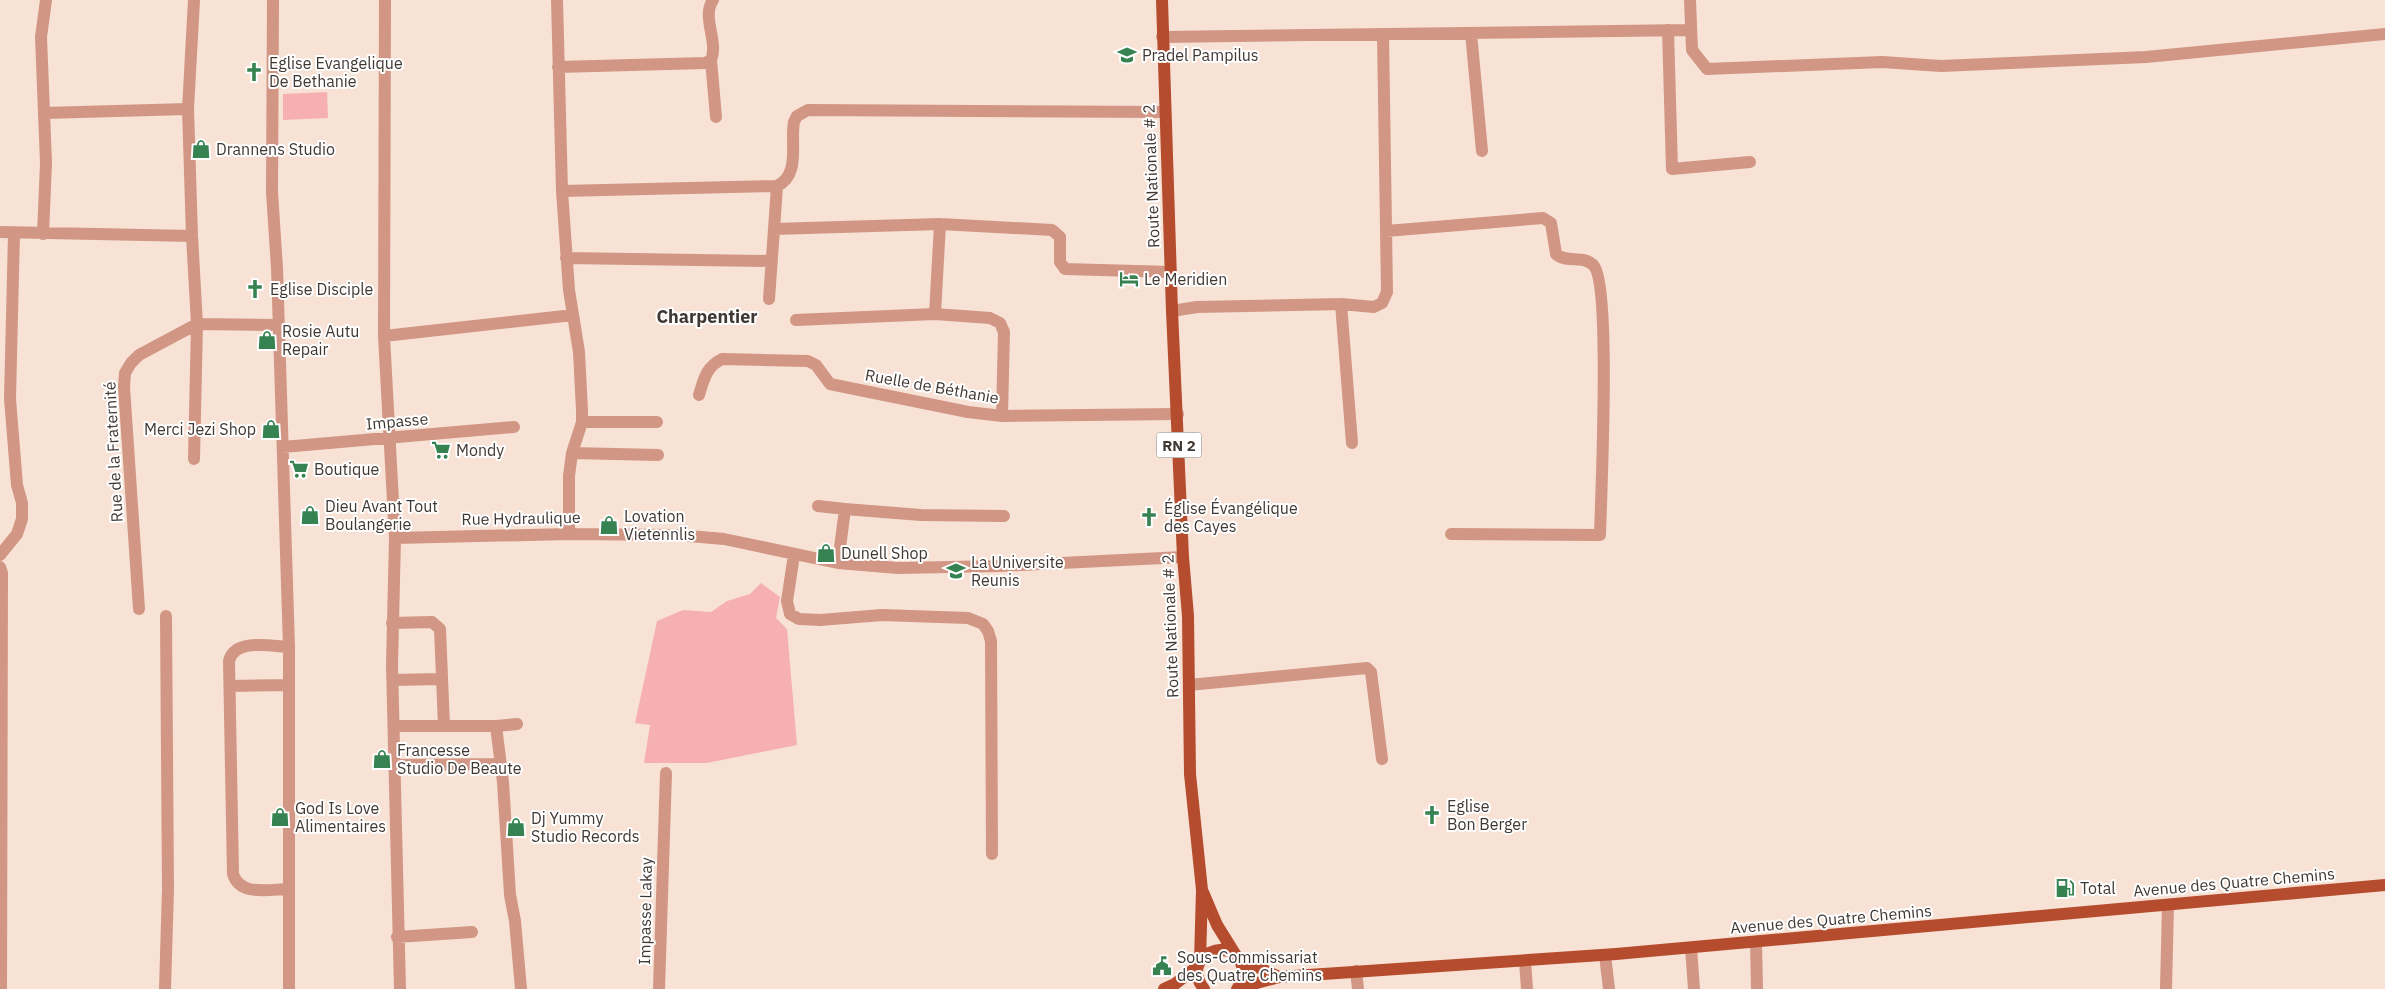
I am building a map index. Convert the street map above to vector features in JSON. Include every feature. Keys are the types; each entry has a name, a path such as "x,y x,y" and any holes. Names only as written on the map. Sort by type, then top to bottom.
{"main road":[{"name":"Route Nationale # 2","path":"1162,0 1164,112 1172,311 1183,557 1188,616 1190,774 1202,890 1196,989"},
{"name":"Avenue des Quatre Chemins","path":"1238,989 1279,977 1691,948 2385,885"},
{"name":"Route Nationale # 2","path":"1202,890 1217,925 1236,956"},
{"path":"1164,989 1175,984 1198,966 1205,955 1219,950 1236,956 1243,972 1238,989"},
{"name":"Avenue des Quatre Chemins","path":"1236,956 1279,977"},
{"path":"1198,966 1204,989"}],"street":[{"path":"43,234 46,163 41,37 46,0"},
{"path":"194,0 188,109 197,324 194,459"},
{"path":"273,0 272,192 277,268 277,325 289,647 289,989"},
{"path":"385,0 384,336 395,538 392,623 397,937 400,989"},
{"path":"558,0 562,190 566,258 579,352 582,422 572,453 569,476 569,534"},
{"path":"713,0 709,10 714,50 711,60 716,117"},
{"path":"1690,0 1692,50 1707,69 1882,62 1941,66 2146,57 2385,34"},
{"path":"1668,30 1672,168 1750,162"},
{"path":"1162,37 1690,30"},
{"path":"1471,33 1482,151"},
{"path":"1172,311 1197,307 1341,304 1374,306 1382,303 1386,298 1383,34"},
{"path":"558,67 705,63 711,60"},
{"path":"44,113 188,109"},
{"path":"562,190 777,186 784,182 792,167 794,122 797,116 808,110 1164,112"},
{"path":"769,299 777,186"},
{"path":"1386,231 1542,218 1550,223 1552,228 1556,254 1565,259 1584,259 1589,262 1598,274 1604,340 1600,535 1451,534"},
{"path":"774,229 940,224 1052,230 1060,236 1060,262 1065,269 1171,272"},
{"path":"935,314 940,224"},
{"path":"0,232 192,236"},
{"path":"0,554 17,534 22,519 22,503 17,485 10,399 14,233"},
{"path":"566,258 772,261"},
{"path":"1341,304 1352,443"},
{"path":"796,320 935,314 990,318 1000,322 1003,327 1002,416"},
{"path":"384,336 573,315"},
{"name":"Rue de la Fraternité","path":"139,609 124,387 125,373 139,355 197,324 277,325"},
{"name":"Ruelle de Béthanie","path":"700,395 707,370 714,363 722,359 808,361 816,365 830,384 968,412 1002,416 1178,414"},
{"path":"582,422 658,422"},
{"name":"Impasse","path":"283,447 514,426"},
{"path":"572,453 658,455"},
{"path":"818,506 921,515 1004,516"},
{"path":"838,563 846,509"},
{"name":"Rue Hydraulique","path":"395,538 569,534 677,535 724,540 838,563 916,568 1183,557"},
{"path":"794,555 787,601 790,614 799,619 923,615 976,620 988,631 991,641 992,854"},
{"path":"0,567 2,573 0,989"},
{"path":"165,989 168,889 166,616"},
{"path":"392,623 432,622 439,625 444,726"},
{"path":"289,647 243,646 234,651 229,661 232,874 237,884 248,890 290,889"},
{"path":"1189,686 1368,668 1371,672 1382,759"},
{"path":"393,680 442,679"},
{"path":"230,686 289,685"},
{"path":"395,726 496,726 517,724"},
{"path":"496,726 503,782 510,896 516,921 521,989"},
{"path":"395,765 500,764"},
{"name":"Impasse Lakay","path":"659,989 666,773"},
{"path":"2166,989 2168,905"},
{"path":"397,937 472,932"},
{"path":"1756,942 1757,989"},
{"path":"1691,948 1694,989"},
{"path":"1606,955 1609,989"},
{"path":"1525,961 1527,989"},
{"path":"1356,971 1358,989"}],"shaded area":[{"path":"327,92 328,118 283,120 283,94"},
{"path":"761,583 780,597 776,618 787,629 797,745 707,763 644,763 650,725 635,723 657,621 683,610 711,612 727,601 750,594"}],"place":[{"name":"Pradel Pampilus","path":"1127,55"},
{"name":"Eglise Evangelique De Bethanie","path":"254,72"},
{"name":"Drannens Studio","path":"201,149"},
{"name":"Le Meridien","path":"1129,279"},
{"name":"Eglise Disciple","path":"255,289"},
{"name":"Rosie Autu Repair","path":"267,340"},
{"name":"Merci Jezi Shop","path":"271,429"},
{"name":"Mondy","path":"441,450"},
{"name":"Boutique","path":"299,469"},
{"name":"Dieu Avant Tout Boulangerie","path":"310,515"},
{"name":"Église Évangélique des Cayes","path":"1149,517"},
{"name":"Lovation Vietennlis","path":"609,525"},
{"name":"Dunell Shop","path":"826,553"},
{"name":"La Universite Reunis","path":"956,571"},
{"name":"Francesse Studio De Beaute","path":"382,759"},
{"name":"Eglise Bon Berger","path":"1432,815"},
{"name":"God Is Love Alimentaires","path":"280,817"},
{"name":"Dj Yummy Studio Records","path":"516,827"},
{"name":"Total","path":"2065,888"},
{"name":"Sous-Commissariat des Quatre Chemins","path":"1162,966"}],"district":[{"name":"Charpentier","path":"707,316"}]}
